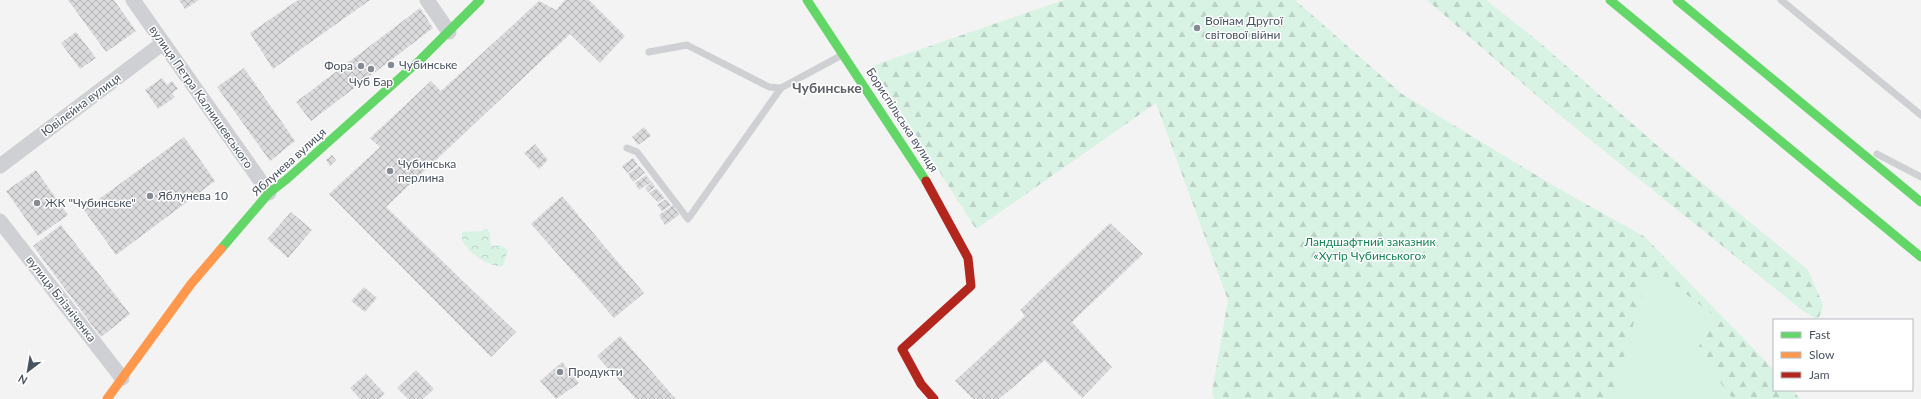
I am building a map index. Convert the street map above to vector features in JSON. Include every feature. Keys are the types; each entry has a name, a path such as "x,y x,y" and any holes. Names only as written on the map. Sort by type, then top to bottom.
{"main road":[{"name":"Яблунева вулиця","path":"107,399 191,284 269,194 288,179 449,32 480,0"},
{"name":"Бориспільська вулиця","path":"807,0 920,168 968,258 971,286 902,349 921,384 934,399"},
{"path":"1610,0 1921,257"},
{"path":"1677,0 1921,202"}],"street":[{"name":"вулиця Петра Калнишевського","path":"133,0 269,194"},
{"path":"427,0 449,32"},
{"name":"Ювілейна вулиця","path":"0,166 163,43"},
{"name":"вулиця Блізніченка","path":"0,221 122,378"}],"lane":[{"path":"1781,0 1921,114"},
{"path":"648,52 686,45 768,87 781,88"},
{"path":"627,148 637,152 688,219 781,88 844,54"},
{"path":"1861,152 1878,154 1921,177"}],"green space":[{"name":"Ландшафтний заказник «Хутір Чубинського»","path":"1064,0 1295,0 1402,94 1554,186 1645,237 1773,369 1773,391 1794,391 1800,399 1214,399 1212,392 1228,300 1156,103 976,229 872,66"},
{"path":"1427,0 1486,0 1539,42 1668,155 1808,270 1823,305 1818,319 1803,311 1551,108"},
{"path":"486,228 490,233 490,241 492,246 500,245 508,250 503,266 493,265 481,259 470,251 463,242 462,232 482,231"},
{"path":"1650,266 1717,318 1696,351 1733,399 1612,399"}],"building":[{"path":"68,0 114,0 136,31 106,52"},
{"path":"179,0 199,0 185,9"},
{"path":"298,0 370,0 273,69 250,33"},
{"name":"Чубинська перлина","path":"565,0 589,0 625,36 600,63 570,34 386,207 516,332 491,357 329,194 380,147 370,138 431,81 441,91 539,1 556,10"},
{"path":"420,8 433,28 311,121 296,102"},
{"path":"76,32 96,58 80,69 61,43"},
{"path":"244,68 295,141 270,161 217,87"},
{"path":"162,78 167,85 172,81 178,89 172,93 175,97 158,109 145,90"},
{"path":"644,127 651,136 638,145 632,137"},
{"name":"Яблунева 10","path":"184,137 215,181 116,255 84,210"},
{"path":"535,144 548,160 539,169 524,153"},
{"path":"332,155 336,160 330,166 326,160"},
{"path":"633,158 638,165 627,173 622,166"},
{"path":"639,166 645,173 633,182 628,174"},
{"name":"ЖК \"Чубинське\"","path":"36,170 68,215 38,236 6,191"},
{"path":"646,175 651,182 639,190 635,183"},
{"path":"652,182 655,187 648,192 645,188"},
{"path":"656,188 665,198 658,202 649,193"},
{"path":"562,196 644,293 614,318 531,224"},
{"path":"666,199 671,205 662,211 657,205"},
{"path":"673,205 679,215 665,225 659,215"},
{"path":"291,212 312,230 288,258 267,239"},
{"path":"1110,223 1143,254 1072,322 1112,367 1082,398 1045,360 999,399 973,399 955,381 1025,316 1020,310"},
{"path":"61,225 130,314 101,337 33,246"},
{"path":"364,287 377,298 365,312 351,301"},
{"path":"620,336 676,399 636,399 597,356"},
{"name":"Продукти","path":"562,362 579,383 556,399 540,381"},
{"path":"416,370 434,389 423,399 408,399 397,388"},
{"path":"366,374 385,394 379,399 360,399 350,388"}],"traffic: fast":[{"path":"221,249 269,193 287,179 420,60 480,0"},
{"path":"807,0 926,181"},
{"path":"1610,0 1921,257"},
{"path":"1677,0 1921,202"}],"traffic: slow":[{"path":"107,399 191,284 221,249"}],"traffic: jam":[{"path":"926,181 968,258 971,286 902,349 921,384 934,399"}],"place":[{"name":"Воїнам Другої світової війни","path":"1197,28"},
{"name":"Чубинське","path":"391,65"},
{"name":"Фора","path":"361,66"},
{"name":"Чуб Бар","path":"371,69"},
{"name":"Чубинська перлина","path":"390,171"},
{"name":"Яблунева 10","path":"150,196"},
{"name":"ЖК \"Чубинське\"","path":"37,203"},
{"name":"Продукти","path":"560,372"}],"district":[{"name":"Чубинське","path":"827,88"}]}
